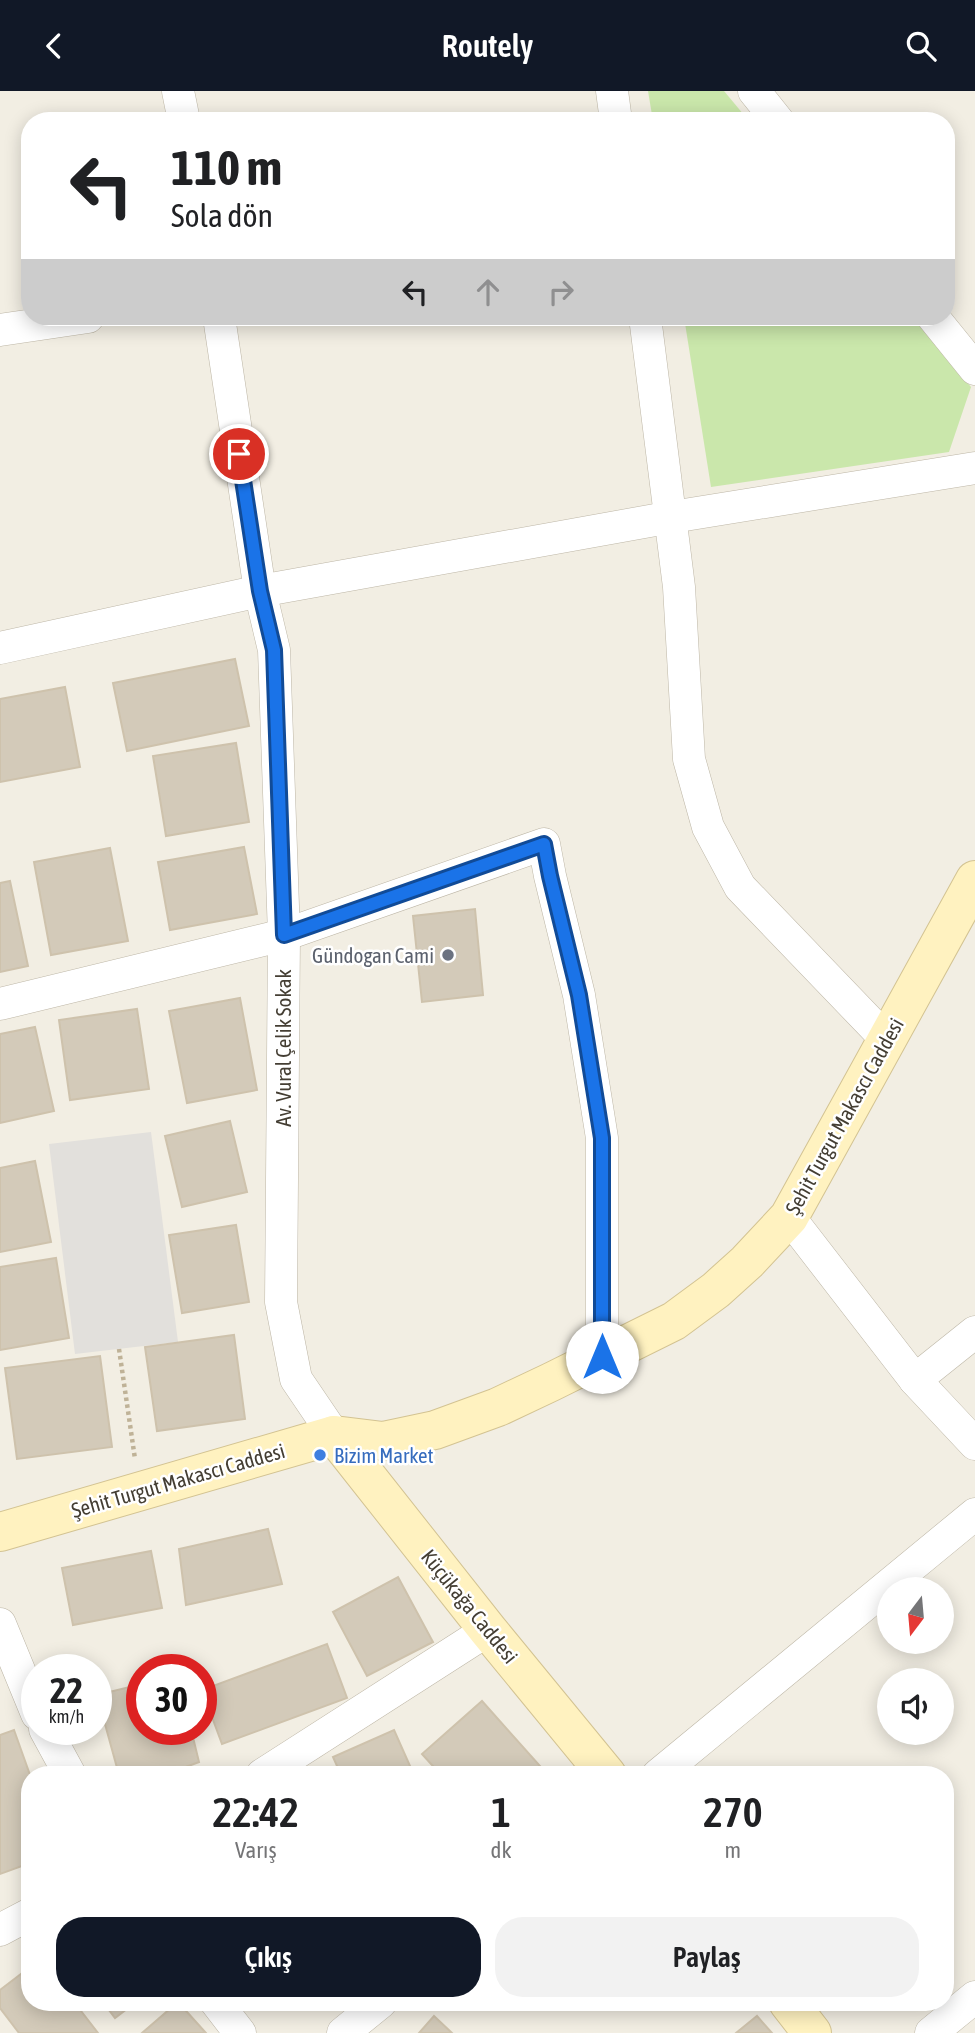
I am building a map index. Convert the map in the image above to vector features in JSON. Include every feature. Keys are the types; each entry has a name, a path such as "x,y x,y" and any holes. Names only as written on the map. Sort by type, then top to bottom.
{"street":[{"path":"178,91 182,112"},
{"path":"612,91 615,112"},
{"path":"754,91 771,112"},
{"path":"0,330 27,326"},
{"name":"Av. Vural Çelik Sokak","path":"220,326 260,591 274,650 284,935 281,1302 296,1379 334,1435"},
{"path":"646,326 679,587 689,758 708,827 740,887 887,1040"},
{"path":"940,326 975,369"},
{"path":"0,648 260,591 672,517 975,468"},
{"path":"0,1004 284,935 544,844 579,995 602,1138 602,1357"},
{"name":"Şehit Turgut Makascı Caddesi","path":"0,1532 334,1435 383,1441 435,1430 498,1407 674,1321 716,1290 747,1262 789,1217 975,880"},
{"path":"789,1217 915,1380 975,1444"},
{"path":"915,1380 975,1332"},
{"name":"Küçükağa Caddesi","path":"334,1435 600,1766"},
{"path":"669,1766 975,1514"},
{"path":"0,1624 21,1675"},
{"path":"276,1766 488,1630"},
{"path":"54,1745 65,1766"},
{"path":"0,1930 21,1919"},
{"path":"931,2033 975,1997"},
{"path":"223,2011 240,2033"},
{"path":"343,2033 370,2011"},
{"path":"795,2011 812,2033"}],"path":[{"path":"119,1349 140,1491"}],"green space":[{"path":"648,91 724,91 742,112 652,112"},
{"path":"685,326 920,326 971,387 949,452 711,487"}],"shaded area":[{"path":"151,1132 178,1342 75,1354 49,1144"}],"building":[{"path":"235,659 249,726 127,751 113,683"},
{"path":"65,687 80,767 0,782 0,699"},
{"path":"236,743 249,822 166,836 153,756"},
{"path":"244,847 257,914 170,930 158,862"},
{"path":"110,848 128,941 51,955 34,862"},
{"path":"10,881 28,966 0,972 0,883"},
{"name":"Gündogan Cami","path":"475,909 483,995 422,1002 413,916"},
{"path":"240,998 257,1090 187,1103 169,1011"},
{"path":"137,1009 149,1089 70,1100 59,1020"},
{"path":"35,1027 54,1111 0,1123 0,1034"},
{"path":"230,1121 247,1192 182,1207 165,1136"},
{"path":"35,1161 51,1242 0,1252 0,1168"},
{"path":"236,1225 249,1302 182,1313 169,1235"},
{"path":"56,1258 69,1338 0,1350 0,1267"},
{"path":"234,1335 245,1419 157,1431 145,1347"},
{"path":"100,1356 112,1447 17,1459 5,1368"},
{"path":"268,1529 282,1584 186,1605 179,1549"},
{"path":"151,1551 162,1608 73,1625 62,1568"},
{"path":"398,1577 433,1642 367,1676 333,1612"},
{"path":"327,1644 347,1698 222,1744 217,1730 217,1684"},
{"path":"126,1688 126,1745 195,1745 199,1762 188,1766 117,1766 111,1745 112,1691"},
{"path":"482,1701 540,1766 433,1766 422,1754"},
{"path":"14,1730 27,1766 21,1766 21,1866 0,1874 0,1735"},
{"path":"394,1730 410,1766 337,1766 333,1757"},
{"path":"21,1974 21,2011 81,2011 98,2033 19,2033 0,2008 0,1990"},
{"path":"110,2011 124,2011 115,2018"},
{"path":"168,2011 186,2011 206,2033 142,2033"},
{"path":"434,2016 452,2033 419,2033"},
{"path":"757,2016 772,2033 736,2033"}],"place":[{"name":"Gündogan Cami","path":"448,955"},
{"name":"Bizim Market","path":"320,1455"}],"route":[{"path":"239,454 260,591 274,650 284,935 544,844 579,995 602,1138 602,1357"}]}
